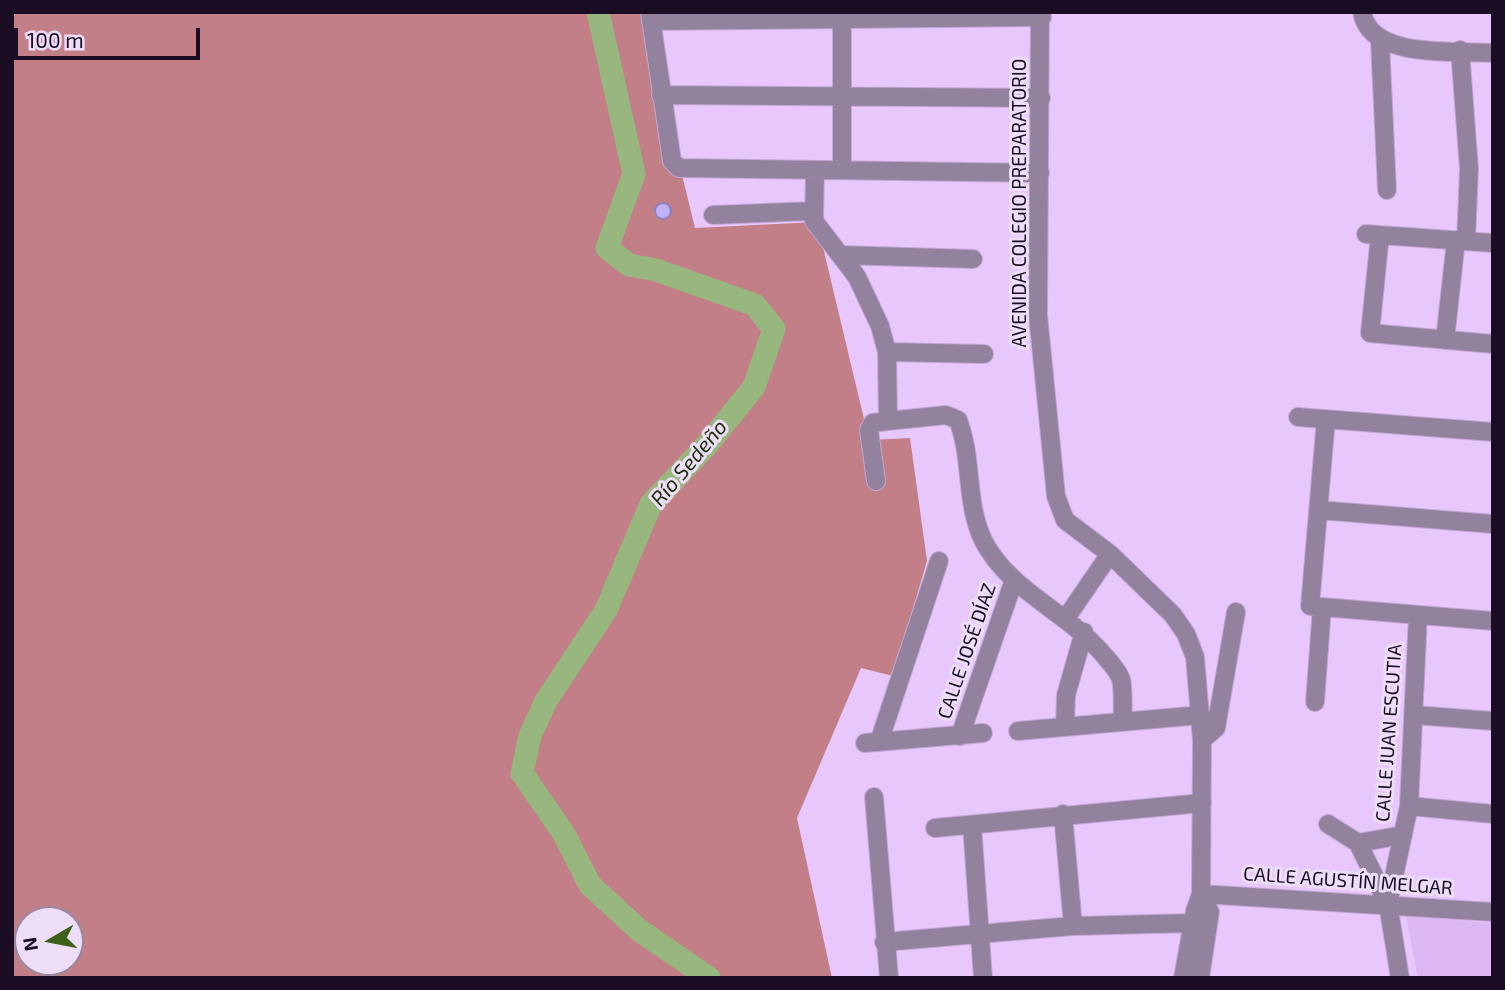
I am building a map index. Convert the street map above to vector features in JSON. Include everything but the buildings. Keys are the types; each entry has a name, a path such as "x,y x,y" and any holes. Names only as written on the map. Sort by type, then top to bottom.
{"street":[{"path":"1362,12 1371,33 1380,41 1401,47 1493,52"},
{"path":"1040,173 674,166 651,17 1042,14"},
{"name":"AVENIDA COLEGIO PREPARATORIO","path":"1042,14 1038,315 1056,496 1065,520 1110,554 1173,615 1186,634 1195,657 1202,740 1201,894"},
{"path":"842,16 842,170"},
{"path":"1380,41 1387,190"},
{"path":"1445,340 1469,169 1460,51"},
{"path":"662,95 1041,98"},
{"path":"815,170 812,211 819,228 841,255 874,310 887,352 888,421 873,423 869,430 876,481"},
{"path":"713,215 812,211"},
{"path":"1493,243 1373,234 1370,333 1493,344"},
{"path":"841,255 973,258"},
{"path":"887,352 984,354"},
{"name":"CALLE JOSÉ DÍAZ","path":"888,421 946,415 958,420 964,437 976,521 996,559 1014,580 1084,632 1120,677 1123,722"},
{"path":"1298,417 1493,432"},
{"path":"1315,702 1318,510 1326,419"},
{"path":"1318,510 1493,524"},
{"path":"1066,618 1110,554"},
{"path":"939,561 872,743 983,733"},
{"name":"CALLE JOSÉ DÍAZ","path":"960,736 1014,580"},
{"path":"1316,607 1493,621"},
{"path":"1202,740 1216,728 1236,612"},
{"name":"CALLE JUAN ESCUTIA","path":"1400,978 1388,904 1409,806 1418,615"},
{"path":"1065,727 1066,695 1084,632"},
{"path":"1018,731 1201,715"},
{"path":"1414,715 1493,721"},
{"path":"874,797 889,978"},
{"path":"935,828 1202,803"},
{"path":"1409,806 1493,814"},
{"path":"1063,814 1073,926"},
{"path":"1328,824 1358,843 1388,904"},
{"path":"972,825 983,978"},
{"path":"1358,843 1403,835"},
{"path":"1191,977 1193,923 1201,894"},
{"path":"1191,977 1210,912 1201,894"},
{"name":"CALLE AGUSTÍN MELGAR","path":"1201,894 1493,912"},
{"path":"884,942 1073,926 1193,923"}],"shaded area":[{"path":"12,12 648,12 648,36 695,228 817,222 869,440 910,438 927,561 893,676 861,668 797,818 832,978 12,978"},
{"path":"1406,916 1493,923 1493,978 1418,978"}],"waterway":[{"name":"Río Sedeño","path":"598,12 634,174 607,248 629,265 656,270 755,305 774,329 754,387 707,445 651,504 606,610 546,701 530,736 522,773 564,834 590,885 639,930 709,978"}]}
